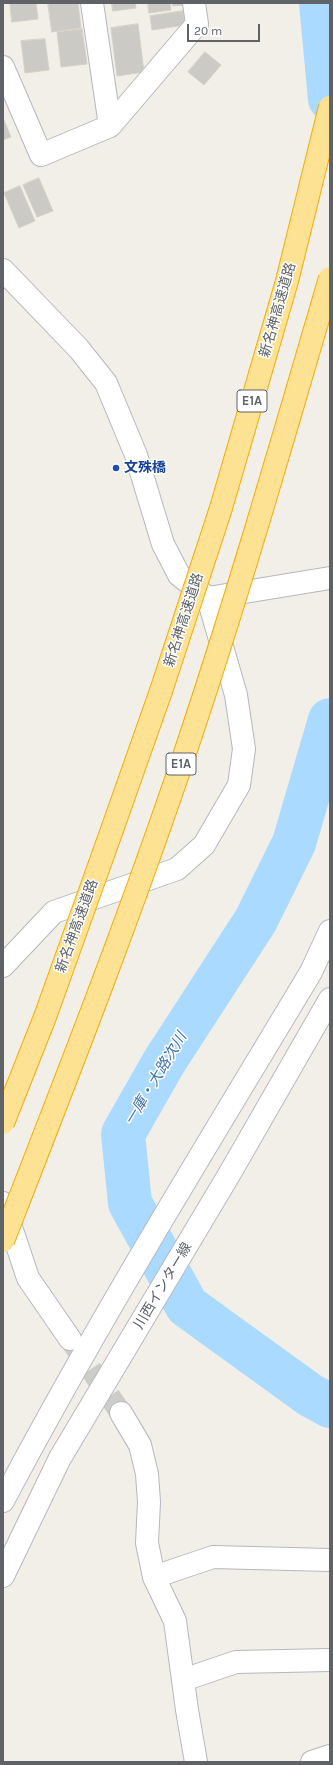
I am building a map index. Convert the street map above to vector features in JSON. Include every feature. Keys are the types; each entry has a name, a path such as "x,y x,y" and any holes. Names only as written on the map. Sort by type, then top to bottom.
{"highway":[{"name":"新名神高速道路","path":"3,1123 45,1017 161,692 221,508 278,312 330,107"},
{"name":"E1A","path":"3,1241 112,962 187,747 262,512 330,278"}],"street":[{"path":"92,3 110,126"},
{"path":"3,68 41,155 110,126 197,24 194,3"},
{"path":"3,270 80,349 106,383 136,454 163,544 179,575 208,598 236,695 244,749 239,785 204,845 177,869 54,912 3,966"},
{"path":"208,598 330,578"},
{"path":"3,1501 37,1436 311,972 330,931"},
{"name":"川西インター線","path":"3,1576 60,1458 230,1173 330,999"},
{"path":"3,1204 28,1278 70,1339"},
{"path":"121,1413 140,1445 147,1474 149,1502 147,1543 154,1577 175,1621 182,1680 196,1762"},
{"path":"154,1577 213,1557 330,1560"},
{"path":"182,1680 236,1662 330,1660"},
{"path":"312,1762 330,1756"}],"building":[{"path":"10,3 36,3 38,19 12,22"},
{"path":"48,3 78,3 81,28 52,32"},
{"path":"112,3 135,3 136,8 113,11"},
{"path":"148,3 170,3 171,10 149,13"},
{"path":"173,3 183,3 183,5 173,6"},
{"path":"183,11 185,25 152,30 150,16"},
{"path":"138,24 144,72 117,76 111,28"},
{"path":"82,29 87,64 61,67 57,32"},
{"path":"45,39 49,70 25,73 21,41"},
{"path":"205,52 221,65 204,85 188,72"},
{"path":"3,120 11,137 3,140"},
{"path":"39,178 53,211 37,217 23,185"},
{"path":"20,186 35,221 19,228 4,193"}],"waterway":[{"name":"一庫・大路次川","path":"321,3 330,99"},
{"name":"一庫・大路次川","path":"330,720 294,843 256,920 164,1062 123,1134 130,1203 187,1306 310,1395 330,1406"}],"tunnel":[{"path":"72,1342 121,1413"}],"place":[{"name":"文殊橋","path":"116,468"}]}
